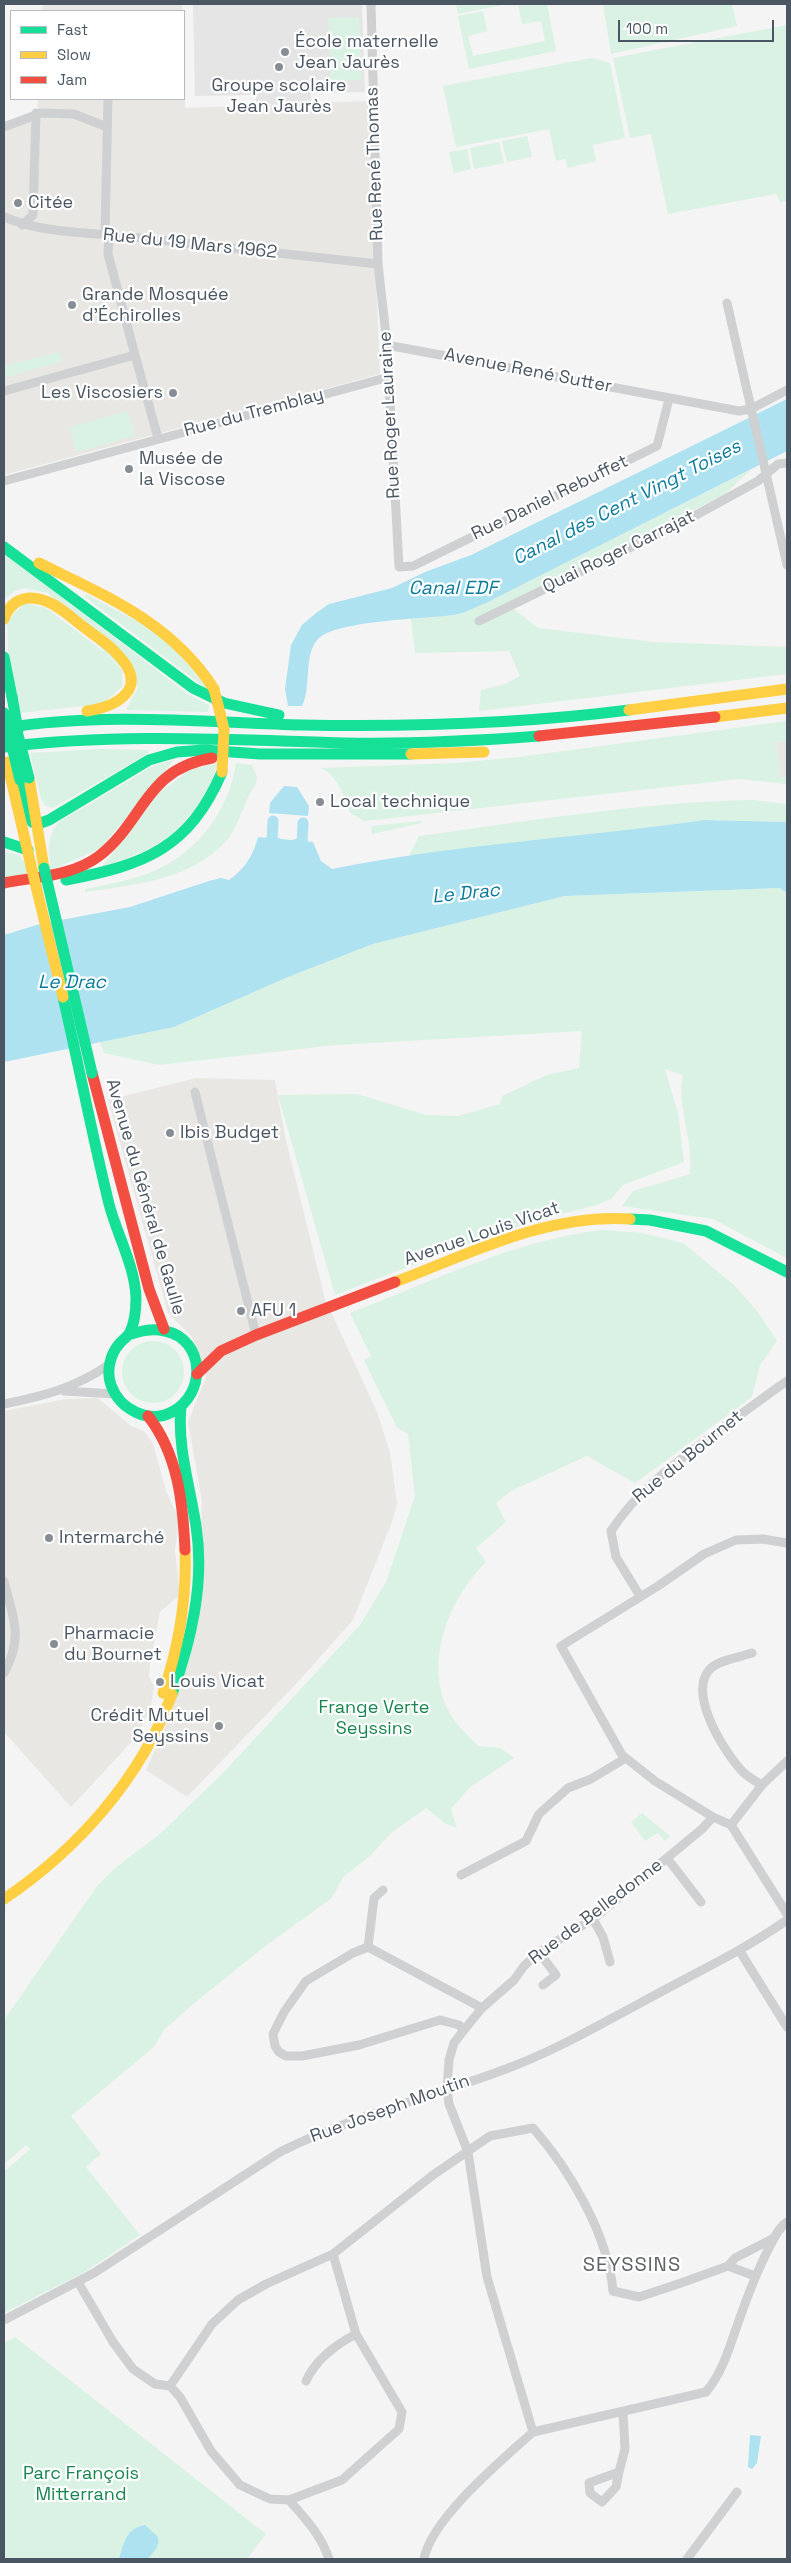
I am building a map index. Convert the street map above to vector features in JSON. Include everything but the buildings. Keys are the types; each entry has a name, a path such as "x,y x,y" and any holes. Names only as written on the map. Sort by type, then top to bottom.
{"main road":[{"path":"4,546 155,625 190,653 214,689 222,711 225,732 222,772 201,814 181,836 163,850 141,861 110,871 4,892"},
{"path":"4,546 187,684 224,703 264,718"},
{"path":"4,619 8,609 19,600 41,599 55,606 104,642 126,664 131,680 125,697 107,709 80,712 70,719"},
{"path":"4,657 18,736 20,780 28,850 38,869"},
{"path":"4,684 10,698"},
{"path":"4,728 70,719 264,718 318,724 430,726 492,724 594,714 787,689"},
{"path":"20,780 4,748 61,738 156,735 394,743 492,741 787,708"},
{"path":"4,713 28,814 32,822 38,824 49,820 96,790 159,756 204,750 319,756 407,756 490,752 715,724 733,715"},
{"path":"4,883 63,872 99,856 121,835 157,785 181,767 207,758 260,754"},
{"path":"38,824 38,869 87,1074 103,1178 136,1292 135,1312 128,1335 116,1348 110,1364 110,1380 115,1394 126,1407 148,1416 166,1415 181,1406 194,1389 197,1374 196,1360 189,1346 178,1335 164,1329 146,1328 128,1335"},
{"path":"4,842 28,850"},
{"name":"Avenue du Général de Gaulle","path":"87,1074 148,1289 164,1329"},
{"name":"Avenue Louis Vicat","path":"221,1351 256,1335 506,1240 554,1225 604,1217 650,1220 706,1231 787,1272"},
{"path":"189,1346 221,1351"},
{"path":"197,1374 221,1351"},
{"path":"4,1899 30,1881 77,1841 125,1782 147,1743 160,1725 182,1667 198,1593 198,1531 179,1433 181,1406"},
{"path":"147,1743 173,1660 185,1593 183,1535 174,1472 166,1442 148,1416"}],"street":[{"name":"Rue René Thomas","path":"371,4 378,264"},
{"path":"108,100 108,254 158,438"},
{"path":"4,127 36,113 74,114 108,127"},
{"path":"22,224 33,215 36,113"},
{"name":"Rue du 19 Mars 1962","path":"4,217 50,231 107,234 378,264"},
{"name":"Rue Roger Lauraine","path":"378,264 387,345 399,567"},
{"path":"727,303 787,565"},
{"name":"Avenue René Sutter","path":"387,345 668,399 751,412"},
{"path":"4,391 135,355"},
{"name":"Rue du Tremblay","path":"4,481 158,438 389,378"},
{"path":"751,412 787,390"},
{"name":"Rue Daniel Rebuffet","path":"399,567 413,566 657,446 668,399"},
{"name":"Quai Roger Carrajat","path":"480,621 689,518 758,481 766,470 783,463"},
{"path":"195,1092 214,1159 256,1335"},
{"path":"62,1391 110,1364"},
{"name":"Rue du Bournet","path":"640,1596 616,1557 611,1531 625,1510 643,1490 673,1465 787,1381"},
{"path":"4,1404 62,1391 90,1391 115,1394"},
{"path":"786,1539 736,1540 704,1554 561,1646 615,1743 626,1758 655,1781 713,1817 731,1824 787,1914"},
{"path":"4,1581 16,1636 15,1646 4,1673"},
{"path":"752,1654 712,1667 704,1678 704,1699 712,1726 723,1748 744,1773 762,1785"},
{"path":"461,1875 526,1841 539,1814 568,1788 591,1779 626,1758"},
{"path":"731,1824 762,1785 787,1761"},
{"name":"Rue de Belledonne","path":"533,2432 487,2277 468,2152 449,2104 447,2089 454,2043 482,2008 514,1980 524,1966 539,1952 593,1919 713,1817"},
{"path":"667,1858 701,1902"},
{"path":"368,1947 374,1898 383,1890"},
{"path":"593,1919 603,1937 610,1962"},
{"name":"Rue Joseph Moutin","path":"4,2320 78,2282 280,2152 333,2127 502,2071 550,2051 739,1950 787,1920"},
{"path":"464,2030 459,2025 440,2020 359,2045 302,2056 286,2056 279,2052 275,2046 273,2034 284,2012 306,1981 352,1953 368,1947 482,2008"},
{"path":"739,1950 786,2023"},
{"path":"539,1952 556,1974 543,1985"},
{"path":"170,2386 212,2324 238,2300 266,2284 333,2254 433,2175 490,2136 533,2128 551,2150 594,2223 611,2267 613,2291 639,2297 728,2266 735,2258 774,2238"},
{"path":"424,2559 438,2528 453,2508 533,2432 706,2392 715,2381 725,2360 754,2276 774,2238 782,2225 787,2222"},
{"path":"78,2282 113,2342 133,2369 155,2384 170,2386 180,2397 211,2451 240,2485 270,2499 288,2500 342,2480 399,2429 402,2412 356,2334 333,2254"},
{"path":"728,2266 754,2276"},
{"path":"306,2381 313,2365 344,2340 356,2334"},
{"path":"620,2472 625,2449 623,2412"},
{"path":"688,2559 737,2492"},
{"path":"288,2500 314,2528 325,2547 329,2559"}],"shaded area":[{"path":"43,4 182,4 182,10 42,10"},
{"name":"Groupe scolaire Jean Jaurès","path":"193,4 362,4 365,92 311,93 311,103 256,105 256,95 195,96"},
{"path":"38,100 185,100 185,108 368,101 380,374 4,475 4,130 37,116"},
{"path":"787,740 787,778 780,777 776,742"},
{"path":"196,1078 275,1080 285,1136 325,1299 377,1412 390,1452 397,1504 392,1522 353,1620 295,1685 187,1797 146,1770 172,1712 198,1608 202,1501 188,1422 206,1377 192,1337 168,1313 108,1100"},
{"path":"98,1398 131,1426 144,1431 153,1443 166,1491 179,1519 175,1550 180,1595 160,1612 150,1664 149,1676 154,1687 151,1705 138,1735 71,1807 4,1732 4,1411 65,1399"}],"green space":[{"path":"456,4 507,4 458,14"},
{"path":"518,4 547,4 556,51 469,69 458,16 483,11 487,31 468,36 473,56 545,41 541,21 522,24"},
{"path":"603,4 732,4 737,26 611,54"},
{"path":"359,17 361,80 331,81 328,18"},
{"path":"787,25 787,201 780,202 776,194 668,214 651,134 630,138 613,58"},
{"path":"592,58 610,63 625,138 593,145 596,161 568,168 565,159 556,161 549,129 456,147 443,86"},
{"path":"527,136 532,157 507,162 502,141"},
{"path":"499,142 504,163 474,169 470,148"},
{"path":"467,149 471,169 454,173 449,152"},
{"path":"59,352 62,361 4,378 4,366"},
{"path":"128,411 135,436 76,452 70,427"},
{"path":"752,469 725,494 510,606 538,628 655,642 787,647 787,674 479,711 481,690 505,684 520,676 509,651 415,653 411,619 456,615 486,603"},
{"path":"4,553 189,695 209,705 208,712 126,710 138,687 48,593 25,588 15,591 4,599"},
{"path":"86,594 164,636 211,692 85,597"},
{"path":"24,603 46,608 108,655 122,669 123,686 103,704 20,713 8,651 7,622"},
{"path":"787,721 787,740 776,742 780,777 787,778 787,784 739,779 365,821 350,813 336,781 320,768 457,763 519,757"},
{"path":"99,749 149,750 149,753 53,808 46,806 41,799 30,753"},
{"path":"174,760 101,848 51,870 49,857 50,839 59,822 153,766"},
{"path":"218,763 206,797 165,843 101,868 158,794 189,770"},
{"path":"236,763 252,765 257,777 256,784 231,834 212,854 196,864 161,879 85,892 85,889 121,881 156,870 185,852 210,827 219,812 233,780"},
{"path":"753,800 787,804 787,822 704,820 409,856 419,836 627,808"},
{"path":"421,821 422,823 372,834 371,826"},
{"path":"4,851 20,856 32,873 4,879"},
{"path":"780,888 787,893 787,1258 713,1219 622,1206 633,1191 690,1174 690,1149 683,1111 681,1086 683,1075 665,1069 678,1113 684,1162 623,1185 611,1199 596,1205 532,1222 462,1246 335,1295 278,1095 357,1094 426,1115 458,1116 500,1104 502,1096 547,1075 579,1068 582,1031 335,1045 159,1065 104,1053 100,1042 174,1027 288,977 373,944 565,896"},
{"name":"Frange Verte Seyssins","path":"602,1230 643,1233 683,1243 734,1285 757,1311 777,1341 760,1365 752,1397 635,1483 587,1456 511,1491 496,1503 506,1522 476,1548 486,1562 461,1594 451,1612 444,1631 439,1671 441,1691 448,1710 457,1724 478,1746 500,1748 514,1758 469,1788 451,1809 457,1828 446,1824 426,1808 390,1834 370,1856 343,1877 332,1898 264,1947 192,2005 164,2030 154,2047 71,2116 101,2154 86,2167 140,2235 83,2273 4,2313 4,2172 30,2149 26,2145 4,2164 4,2020 97,1886 114,1869 161,1833 222,1774 360,1625 386,1582 415,1496 408,1434 397,1428 364,1360 371,1356 350,1313 505,1252 570,1235"},
{"path":"153,1341 165,1344 175,1350 181,1360 184,1372 181,1384 175,1394 165,1400 153,1403 141,1400 131,1394 125,1384 122,1372 125,1360 131,1350 141,1344"},
{"path":"642,1813 670,1836 665,1841 658,1833 645,1841 631,1822"},
{"name":"Parc François Mitterrand","path":"15,2337 266,2534 247,2559 4,2559 4,2343"}],"water":[{"name":"Canal EDF","path":"787,399 787,451 486,603 466,611 454,615 360,624 327,633 317,640 310,655 307,690 302,706 288,706 285,689 291,645 302,625 329,604 392,588 425,572 471,555"},
{"path":"284,786 297,787 309,806 308,816 269,813 270,803"},
{"name":"Le Drac","path":"704,820 787,822 787,893 780,888 565,896 373,944 288,977 174,1027 4,1062 4,935 40,924 130,907 221,878 229,880 248,861 258,837 313,842 321,861 332,869 425,853"},
{"path":"750,2435 761,2436 757,2463 752,2469 748,2467"},
{"path":"145,2525 158,2537 158,2544 154,2552 147,2559 119,2559 124,2542 130,2533 134,2529"}],"waterway":[{"name":"Canal des Cent Vingt Toises","path":"273,821 272,841 286,847 302,843 303,823"}],"traffic: fast":[{"path":"4,547 193,688 224,703 279,715"},
{"path":"4,657 12,697"},
{"path":"12,697 18,730"},
{"path":"4,728 41,723 115,719 302,725 466,724 547,719 629,710"},
{"path":"4,713 20,780"},
{"path":"17,731 29,778"},
{"path":"5,747 90,740 133,739 394,743 539,736"},
{"path":"20,780 32,822 38,824 49,820 149,760 177,752 204,750 260,754 411,754"},
{"path":"66,880 119,868 141,860 161,849 179,836 195,819 209,798 222,772"},
{"path":"4,842 28,850"},
{"path":"44,868 92,1073"},
{"path":"63,997 109,1204 129,1262 135,1286 136,1307 133,1324 129,1334 128,1335 127,1337 117,1347 111,1357 109,1368 111,1385 121,1401 128,1408 136,1412 154,1416 172,1412 183,1404 191,1393 196,1381 197,1368 194,1355 188,1344 178,1336 160,1330 146,1330 128,1335"},
{"path":"630,1219 650,1220 706,1231 787,1272"},
{"path":"172,1694 190,1633 199,1569 196,1526 182,1451 181,1406"}],"traffic: slow":[{"path":"39,563 113,600 158,629 197,666 214,689"},
{"path":"4,619 10,608 20,600 29,598 45,601 66,613 114,651 127,666 131,677 131,685 119,700 110,705 87,711"},
{"path":"214,689 224,729 222,772"},
{"path":"629,710 787,689"},
{"path":"715,717 787,708"},
{"path":"411,754 484,752"},
{"path":"7,762 32,870"},
{"path":"29,778 44,868"},
{"path":"32,870 63,997"},
{"path":"395,1282 480,1248 539,1229 569,1222 599,1219 630,1219"},
{"path":"163,1693 181,1623 185,1587 185,1550"},
{"path":"4,1899 57,1858 104,1809 125,1783 143,1754 159,1725 172,1694"}],"traffic: jam":[{"path":"539,736 715,717"},
{"path":"4,883 66,872 89,863 114,842 159,784 173,773 190,764 212,758"},
{"path":"92,1073 149,1289 164,1329"},
{"path":"197,1374 221,1351 256,1335 395,1282"},
{"path":"148,1416 166,1446 177,1480 183,1515 185,1550"}],"place":[{"name":"École maternelle Jean Jaurès","path":"285,52"},
{"name":"Groupe scolaire Jean Jaurès","path":"279,67"},
{"name":"Citée","path":"18,203"},
{"name":"Grande Mosquée d'Échirolles","path":"72,305"},
{"name":"Les Viscosiers","path":"173,393"},
{"name":"Musée de la Viscose","path":"129,469"},
{"name":"Local technique","path":"320,802"},
{"name":"Ibis Budget","path":"170,1133"},
{"name":"AFU 1","path":"241,1311"},
{"name":"Intermarché","path":"49,1538"},
{"name":"Pharmacie du Bournet","path":"54,1644"},
{"name":"Louis Vicat","path":"160,1682"},
{"name":"Crédit Mutuel Seyssins","path":"219,1726"}],"district":[{"name":"SEYSSINS","path":"632,2266"}]}
